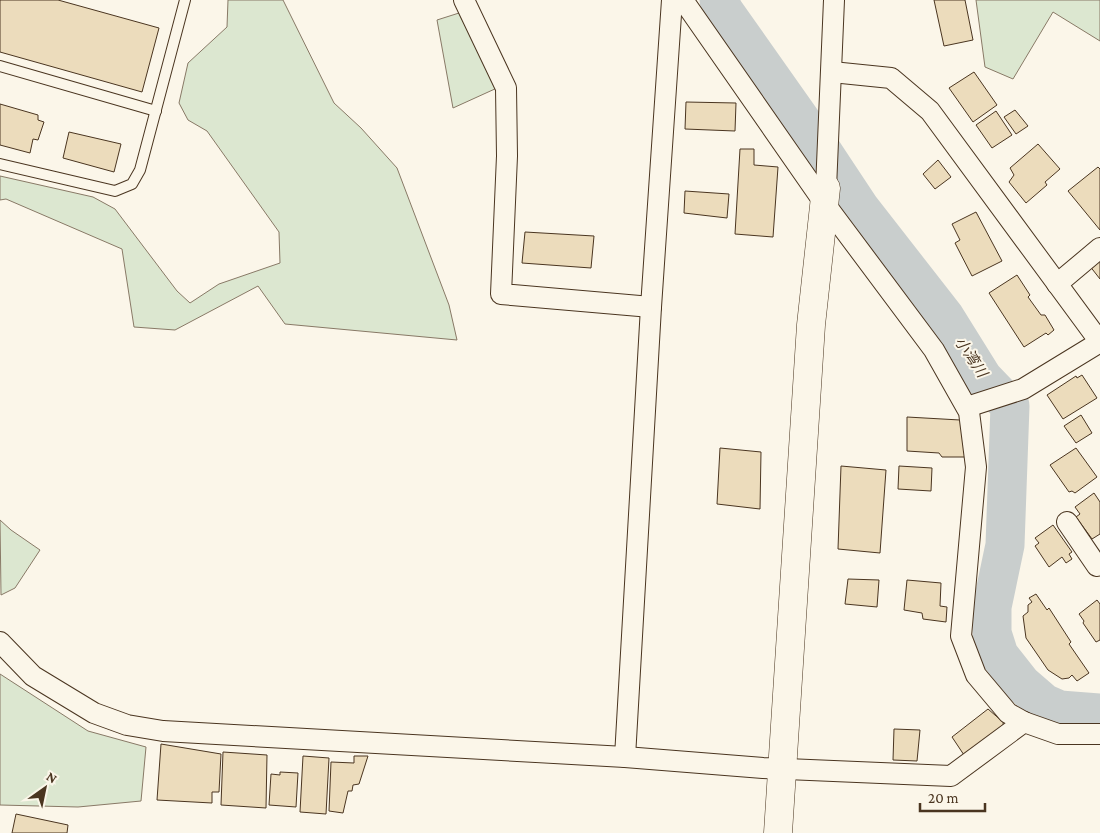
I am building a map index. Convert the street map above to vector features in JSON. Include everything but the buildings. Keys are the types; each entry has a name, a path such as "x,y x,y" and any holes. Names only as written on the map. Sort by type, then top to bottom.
{"street":[{"path":"464,0 506,88 508,156 501,294 651,307"},
{"path":"624,756 651,307 672,0"},
{"path":"683,0 826,196 934,350 970,412 976,467 961,636 976,675 1008,713 1024,722 1058,734 1100,734"},
{"path":"778,833 810,334 826,196 834,0"},
{"path":"832,72 891,78 930,111 1100,342 1022,390 967,407"},
{"path":"1057,284 1100,248"},
{"path":"1067,522 1097,566 1100,564"},
{"path":"0,642 33,676 94,713 127,725 163,731 624,756 782,768 951,776 1024,722"}],"lane":[{"path":"0,164 115,191 132,184 140,170 185,0"},
{"path":"0,66 156,110"}],"green space":[{"path":"228,0 283,0 334,103 361,128 397,168 449,305 457,340 285,324 258,286 175,330 134,327 122,249 6,199 0,200 0,176 93,197 115,209 177,291 190,303 219,284 280,263 279,232 207,131 188,120 179,103 188,63 227,27"},
{"path":"976,0 1100,0 1100,41 1053,12 1013,79 985,67"},
{"path":"459,13 497,88 453,108 437,20"},
{"path":"0,520 40,550 15,588 1,595"},
{"path":"0,674 88,731 146,747 141,801 78,807 0,805"}],"waterway":[{"name":"小湾川","path":"719,0 724,11 815,140 860,208 945,317 983,378 1010,406 1005,545 992,607 992,633 999,655 1022,684 1044,703 1060,710 1100,713"}]}
